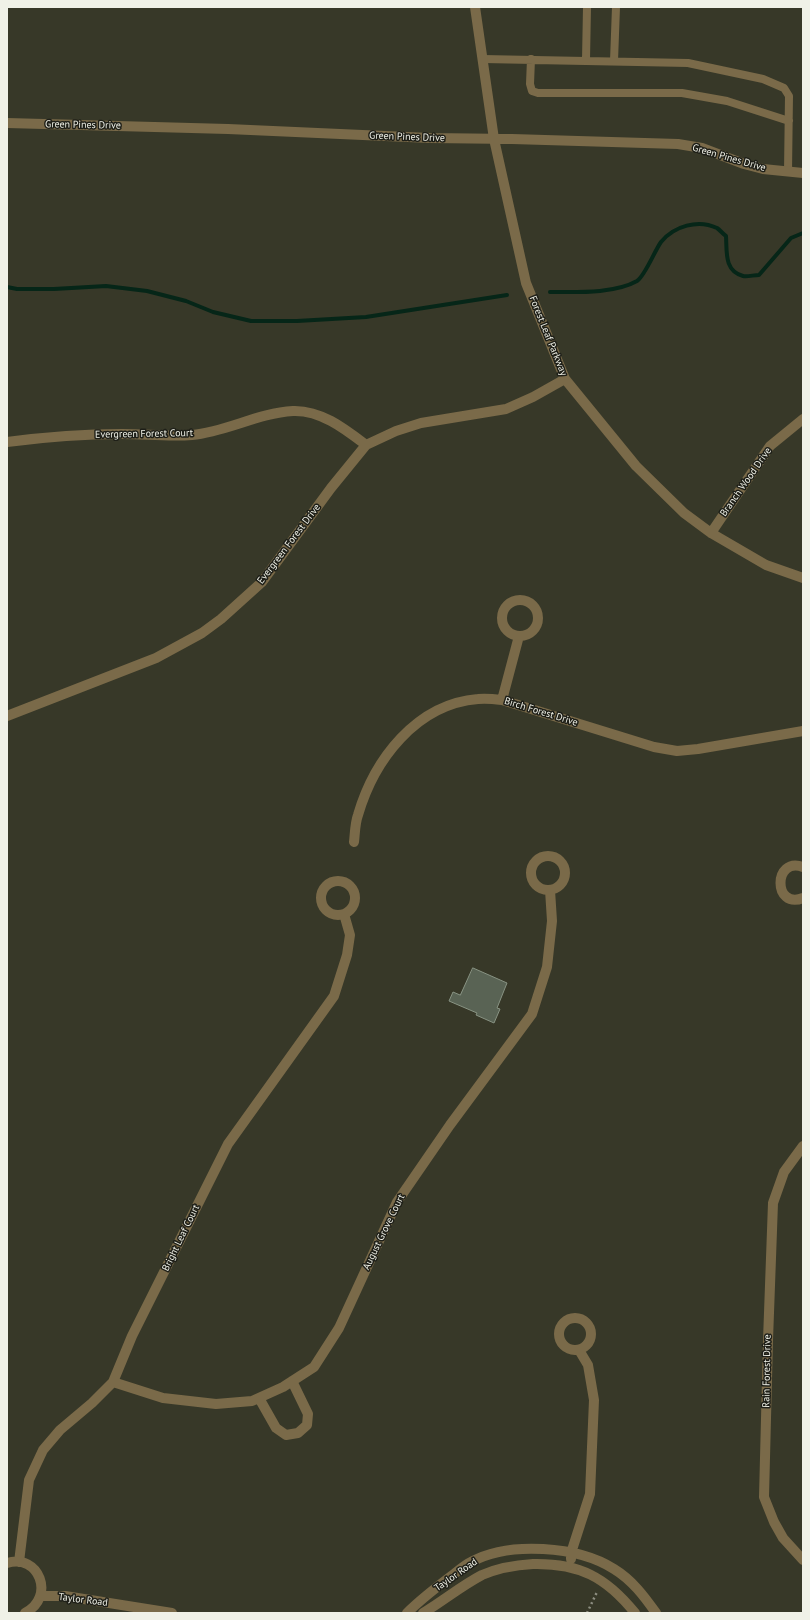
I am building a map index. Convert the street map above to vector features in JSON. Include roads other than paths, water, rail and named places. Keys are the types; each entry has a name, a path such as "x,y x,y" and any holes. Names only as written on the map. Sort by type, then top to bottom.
{"street":[{"name":"Forest Leaf Parkway","path":"475,7 494,139 526,283 565,379 636,466 684,512 711,533 766,565 803,578"},
{"name":"Green Pines Drive","path":"7,124 228,129 430,138 678,144 702,148 744,164 763,169 803,173"},
{"name":"Evergreen Forest Drive","path":"7,716 156,658 202,633 222,619 262,582 330,488 366,445 396,431 421,423 506,409 565,379"},
{"name":"Evergreen Forest Court","path":"7,442 87,435 193,435 293,411 312,414 331,420 346,429 366,445"},
{"name":"Branch Wood Drive","path":"711,533 770,446 803,419"},
{"path":"502,700 519,636"},
{"name":"Birch Forest Drive","path":"354,842 357,816 366,792 377,770 406,733 432,712 444,707 478,699 502,700 654,747 677,751 698,749 803,731"},
{"path":"803,867 793,866 787,869 782,873 780,880 782,893 787,897 793,900 803,898"},
{"name":"August Grove Court","path":"113,1382 163,1398 216,1404 252,1401 283,1387 314,1367 339,1328 397,1202 450,1125 532,1014 547,967 552,921 550,890"},
{"name":"Bright Leaf Court","path":"20,1562 30,1480 43,1450 60,1430 92,1403 113,1382 132,1336 228,1144 334,996 347,955 350,935 344,914"},
{"name":"Rain Forest Drive","path":"803,1146 784,1172 773,1203 764,1497 774,1522 783,1538 803,1560"},
{"path":"570,1567 571,1553 590,1494 594,1416 594,1400 588,1365 579,1350"},
{"path":"259,1398 276,1428 286,1434 298,1433 307,1425 308,1414 292,1381"},
{"name":"Taylor Road","path":"407,1613 416,1604 471,1562 493,1553 517,1548 549,1549 571,1553 614,1569 633,1584 656,1613"},
{"path":"7,1563 20,1562 27,1564 38,1574 41,1581 41,1596 32,1609 25,1613"},
{"name":"Taylor Road","path":"423,1613 483,1575 500,1569 534,1564 549,1564 570,1567 593,1575 613,1588 635,1613"},
{"name":"Taylor Road","path":"41,1596 65,1596 172,1613"}],"lane":[{"path":"586,60 587,7"},
{"path":"614,61 616,7"},
{"path":"483,59 688,63 764,79 784,88 789,96 788,172"},
{"path":"531,59 530,84 532,91 538,93 682,93 727,101 789,121"}],"waterway":[{"path":"550,292 606,290 628,285 637,281 643,274 666,236 679,228 694,224 710,225 717,228 726,236 728,260 732,270 743,276 759,275 791,238 803,233"},
{"path":"7,287 17,289 54,289 106,286 147,291 186,301 213,312 251,321 297,321 366,317 507,295"}]}
